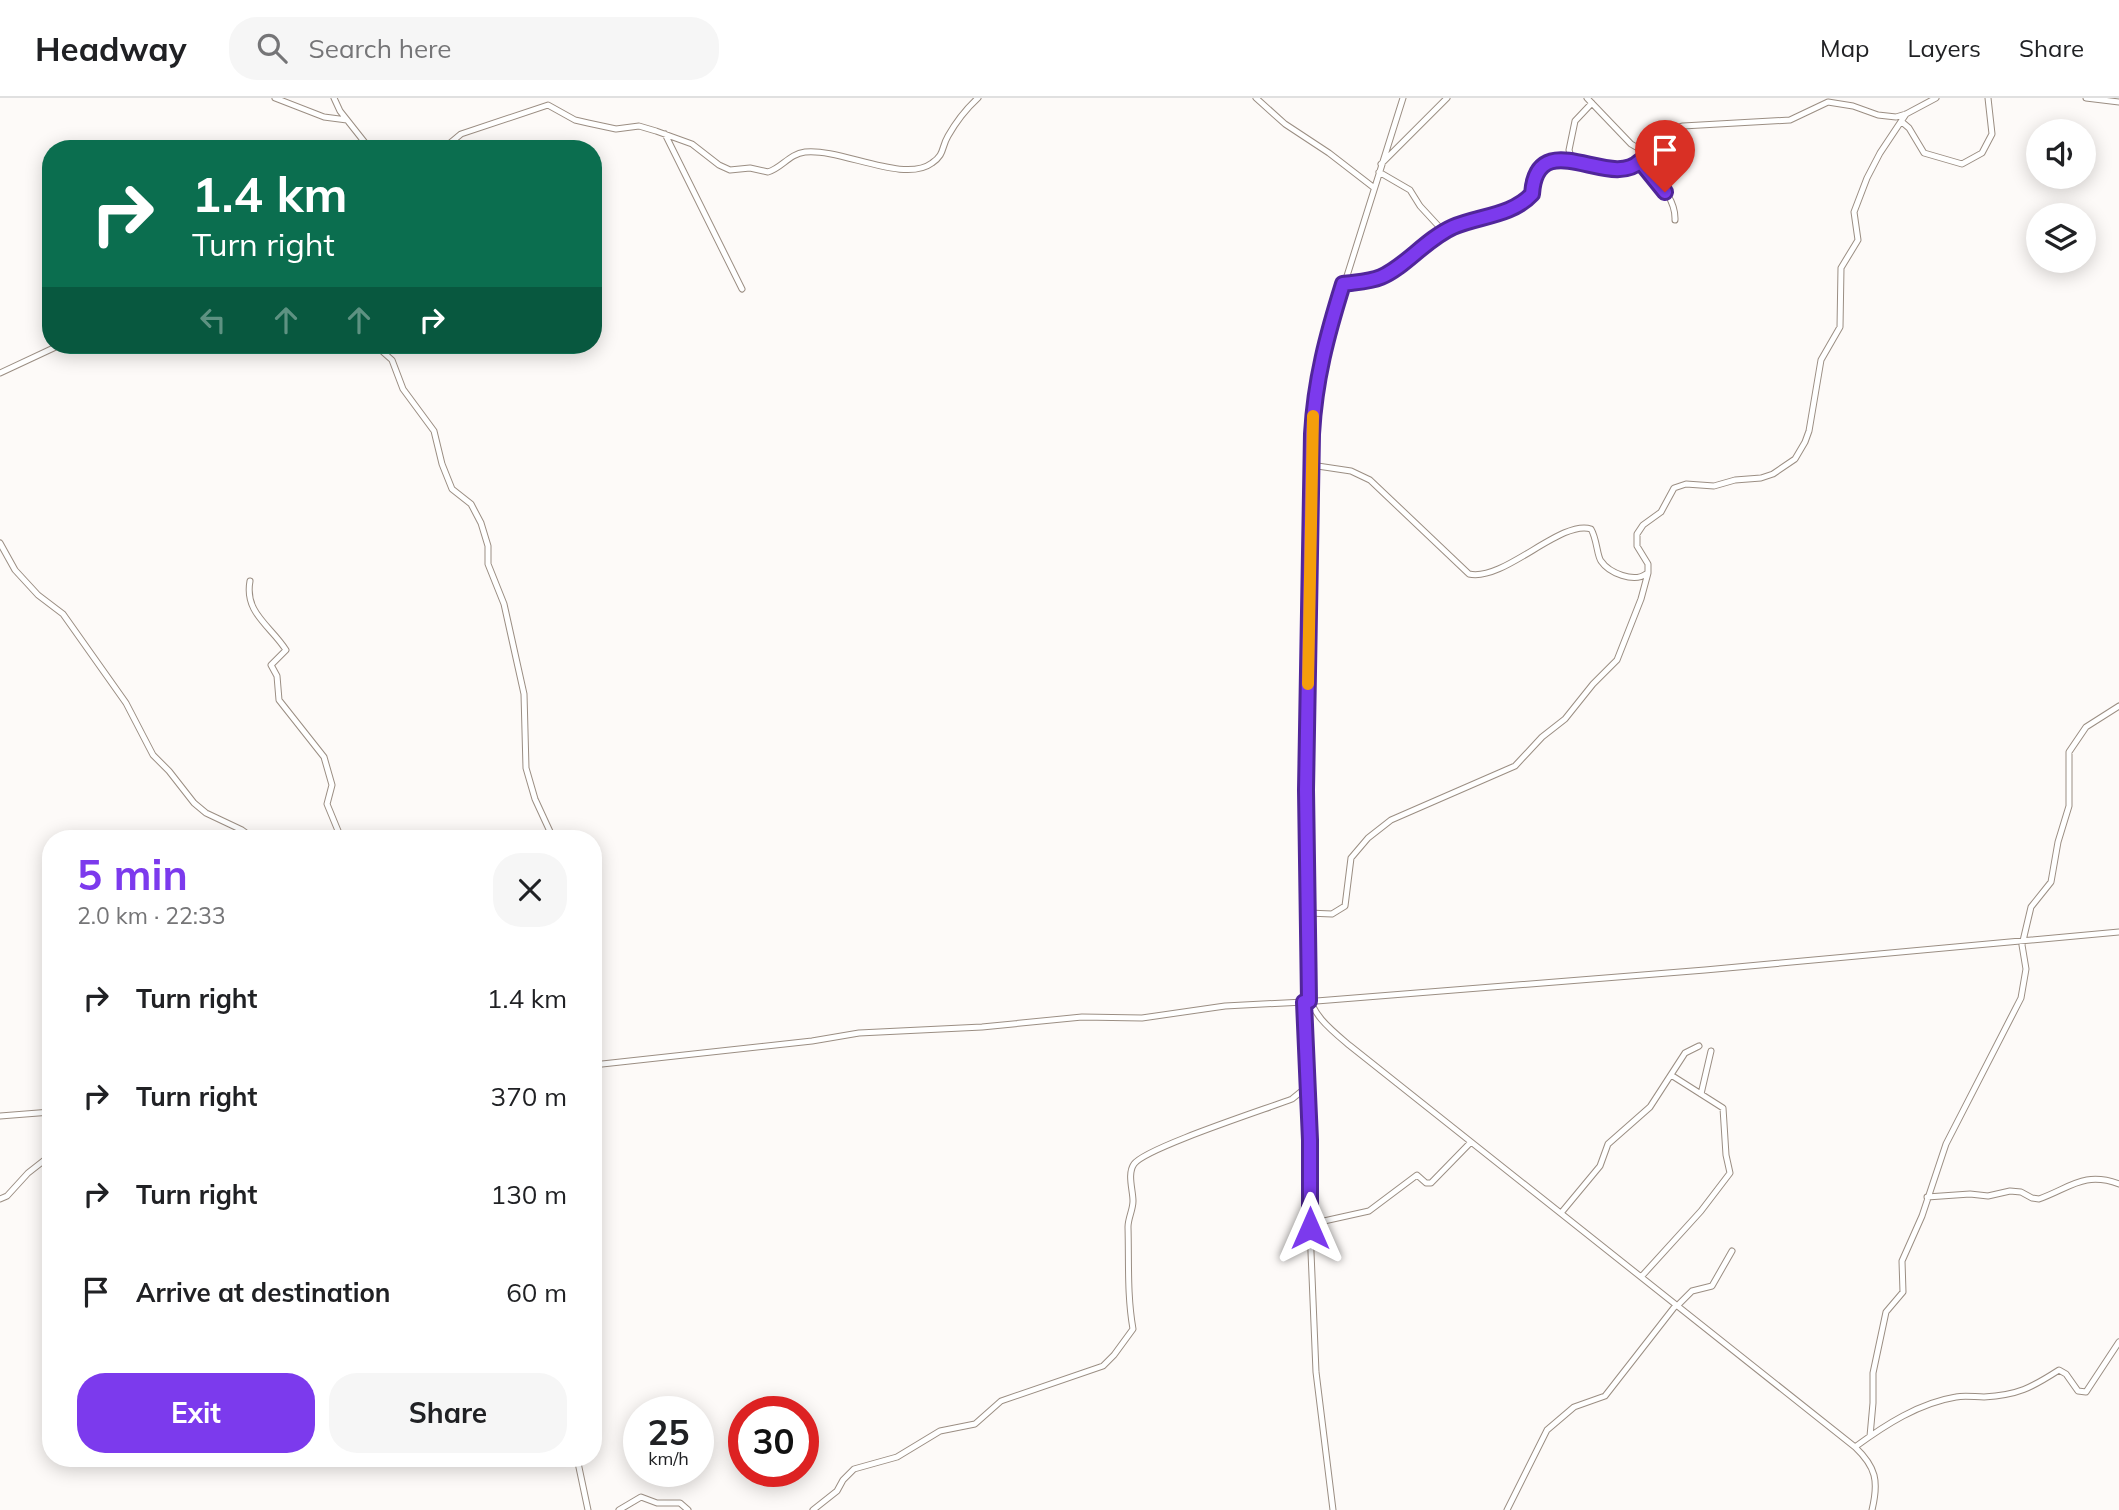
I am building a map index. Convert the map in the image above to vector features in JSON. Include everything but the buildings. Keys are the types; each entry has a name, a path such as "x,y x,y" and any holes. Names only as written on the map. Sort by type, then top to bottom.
{"street":[{"path":"275,98 324,117 347,120"},
{"path":"334,98 340,111 363,140"},
{"path":"454,140 461,134 503,122 545,104 575,120 589,124 616,128 639,126 665,134 692,144 730,170 750,168 771,172 794,154 819,151 916,171 925,168 943,153 945,141 956,123 978,98"},
{"path":"1256,98 1284,124 1329,153 1373,187"},
{"path":"1333,1510 1316,1372 1310,1228 1306,1001 1311,465 1316,381 1323,352 1403,98"},
{"path":"1381,164 1447,98"},
{"path":"1572,160 1569,150 1575,121 1590,101 1635,147 1642,148 1659,133 1674,127 1784,121 1836,100 1885,117 1906,114 1936,98"},
{"path":"1902,122 1909,128 1924,153 1962,164 1982,153 1992,134 1989,98"},
{"path":"2086,98 2119,102"},
{"path":"1308,913 1332,914 1345,906 1351,858 1361,844 1382,826 1515,766 1542,737 1565,719 1620,657 1648,573 1648,564 1637,547 1637,534 1640,528 1661,512 1674,488 1682,484 1714,486 1735,480 1761,478 1789,465 1805,442 1814,411 1821,360 1840,330 1840,275 1845,259 1858,240 1854,212 1871,170 1906,114"},
{"path":"665,134 742,289"},
{"path":"1343,284 1371,280 1387,274 1444,232 1484,219 1525,200 1532,194 1533,178 1549,164 1559,160 1572,160 1618,169 1632,168 1640,161 1649,143"},
{"path":"1559,160 1569,150"},
{"path":"1640,161 1672,201 1675,220"},
{"path":"1379,172 1410,190 1420,206 1444,232"},
{"path":"0,373 42,353"},
{"path":"386,354 392,359 403,389 434,431 442,464 452,489 471,504 481,523 488,546 488,564 506,613 524,694 526,768 535,799 550,830"},
{"path":"1311,465 1350,471 1370,480 1469,573 1478,575 1495,569 1564,534 1585,527 1591,529 1600,560 1604,564 1628,578 1640,578 1648,573"},
{"path":"0,543 15,570 38,595 66,618 126,703 153,755 194,803 206,813 240,830"},
{"path":"250,581 248,597 253,609 286,650 271,665 277,676 278,696 324,757 332,785 327,804 338,830"},
{"path":"1870,1436 1874,1366 1886,1312 1903,1292 1902,1261 1922,1216 1951,1132 2018,1007 2026,969 2023,940 2032,903 2048,888 2053,876 2058,842 2070,800 2070,752 2086,727 2119,706"},
{"path":"602,1064 812,1041 859,1033 982,1027 1082,1017 1142,1018 1225,1006 1704,970 2119,932"},
{"path":"1306,1001 1331,1030 1855,1447 1867,1459 1874,1472 1872,1510"},
{"path":"1561,1213 1600,1166 1608,1144 1644,1113 1688,1049 1699,1046"},
{"path":"1701,1094 1711,1051"},
{"path":"1641,1278 1694,1219 1730,1173 1726,1155 1725,1112 1720,1104 1671,1075"},
{"path":"813,1510 837,1492 843,1480 854,1469 897,1457 940,1431 975,1424 1001,1401 1103,1366 1133,1329 1129,1313 1128,1227 1133,1199 1133,1165 1166,1146 1292,1099 1308,1086"},
{"path":"0,1116 42,1113"},
{"path":"1310,1228 1315,1223 1369,1211 1417,1175 1426,1183 1431,1183 1471,1142"},
{"path":"0,1199 7,1196 42,1162"},
{"path":"1927,1197 1970,1194 1988,1196 2011,1191 2039,1199 2090,1178 2101,1178 2119,1184"},
{"path":"1507,1510 1547,1430 1574,1408 1605,1396 1676,1305 1692,1291 1712,1286 1732,1251"},
{"path":"1855,1447 1888,1424 1932,1403 1958,1396 1982,1397 2022,1391 2039,1384 2059,1370 2066,1374 2078,1391 2086,1392 2119,1342"},
{"path":"579,1467 588,1510"},
{"path":"618,1510 641,1497 657,1503 680,1503 688,1510"}],"slow traffic":[{"path":"1308,684 1313,416"}],"route":[{"path":"1310,1228 1310,1140 1304,1002 1309,1001 1306,790 1312,434 1316,381 1343,284 1380,278 1444,232 1484,219 1520,203 1532,194 1533,178 1536,174 1554,162 1572,160 1609,169 1627,169 1640,161 1665,192"}]}
